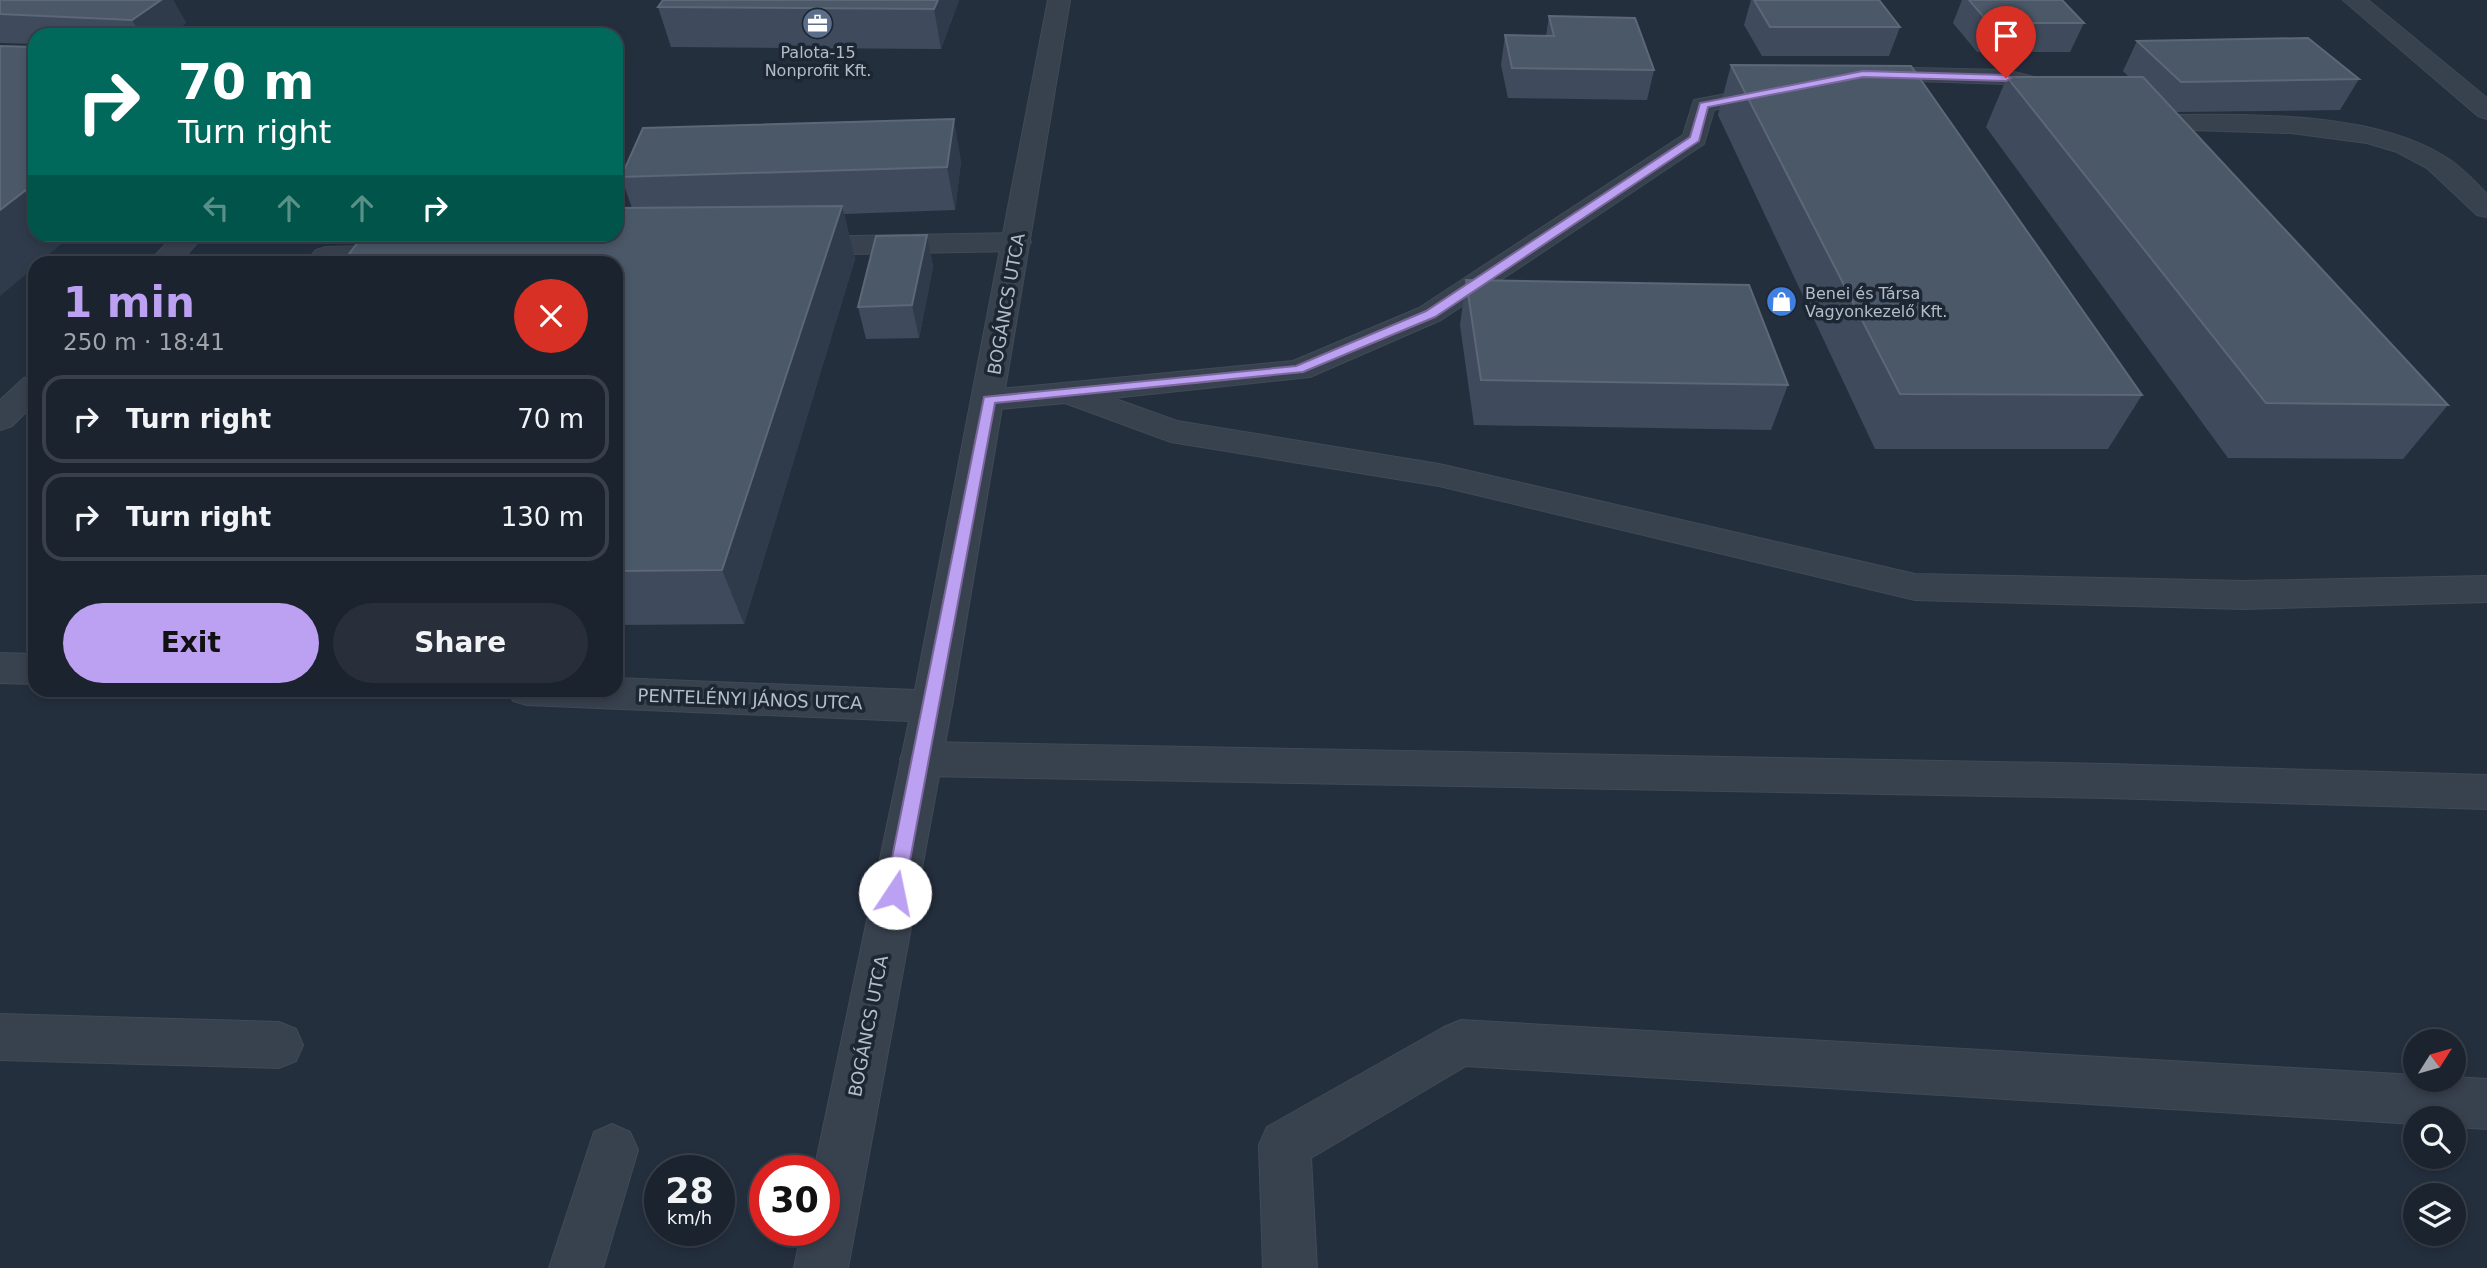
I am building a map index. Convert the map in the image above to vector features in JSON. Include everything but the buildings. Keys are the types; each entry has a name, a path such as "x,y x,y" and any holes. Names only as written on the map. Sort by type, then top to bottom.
{"street":[{"name":"BOGÁNCS UTCA","path":"821,1268 932,706 1059,0"},
{"path":"2354,0 2487,111"},
{"path":"1838,79 1863,74 2006,78 2076,96"},
{"path":"989,400 1299,370 1430,314 1695,139 1703,105 1800,87"},
{"path":"2114,115 2159,123 2328,128 2393,141 2436,162 2487,209"},
{"path":"169,256 184,242"},
{"path":"768,247 1017,242"},
{"path":"326,256 423,254"},
{"path":"0,419 28,392"},
{"path":"1069,393 1171,431 1439,475 1915,587 2244,595 2487,589"},
{"name":"PENTELÉNYI JÁNOS UTCA","path":"623,694 932,706"},
{"path":"921,759 2093,781 2487,792"},
{"path":"0,1037 279,1045"},
{"path":"1290,1268 1285,1145 1461,1043 2487,1104"},
{"path":"576,1268 612,1150"}],"place":[{"name":"Palota-15 Nonprofit Kft.","path":"818,23"},
{"name":"Benei és Társa Vagyonkezelő Kft.","path":"1782,302"}],"route":[{"path":"895,893 989,400 1299,370 1430,314 1695,139 1703,105 1863,74 2006,78"}]}
